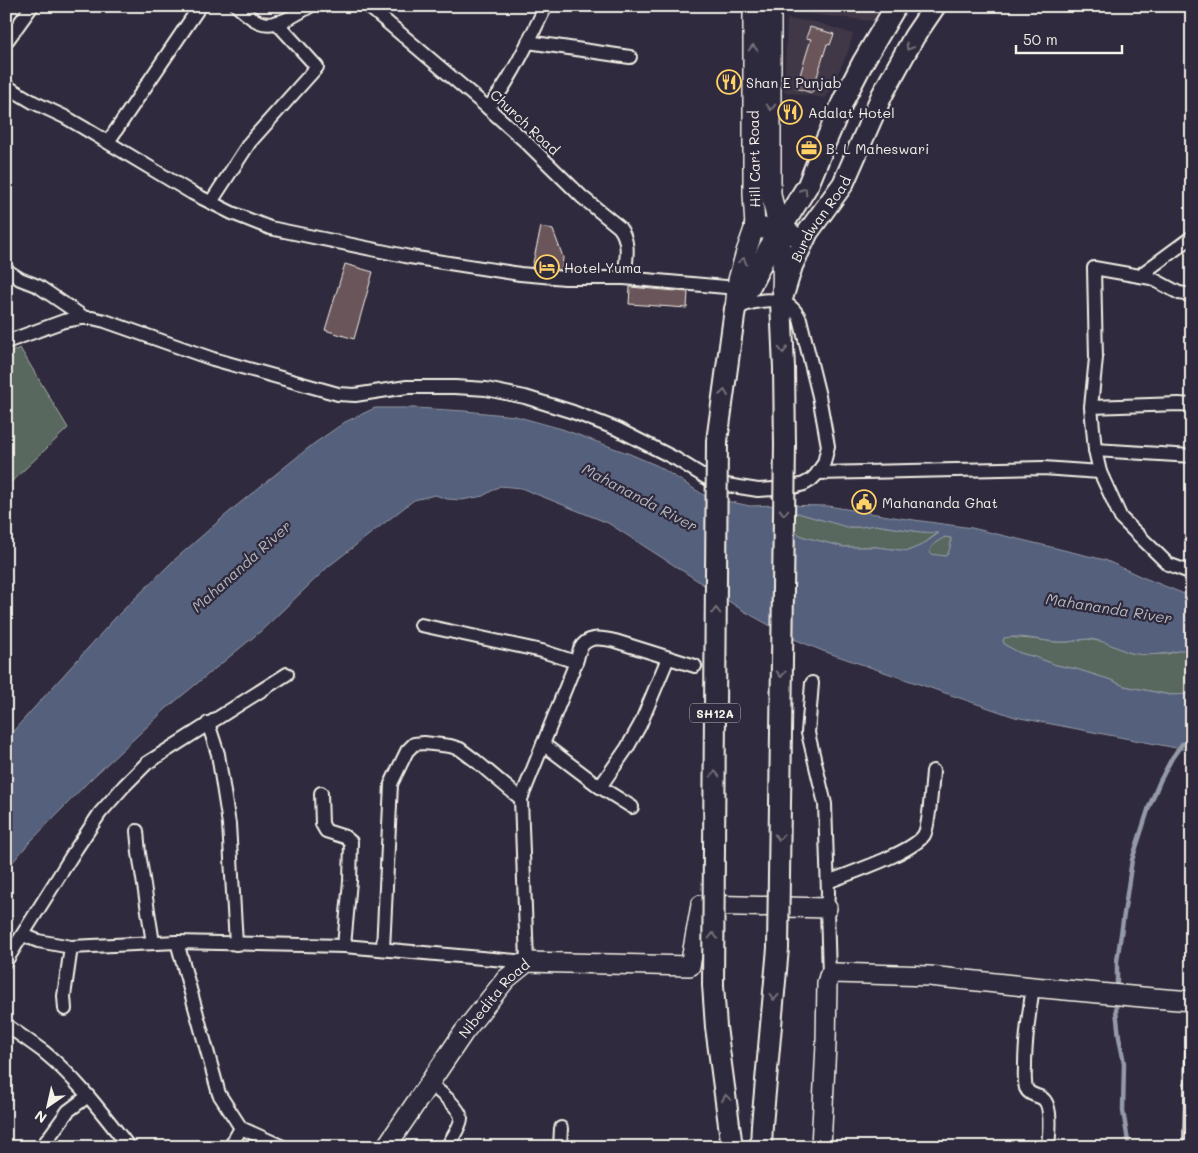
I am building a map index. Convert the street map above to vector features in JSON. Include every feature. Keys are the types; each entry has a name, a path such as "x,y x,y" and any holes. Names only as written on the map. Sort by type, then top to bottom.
{"main road":[{"name":"Burdwan Road","path":"779,233 808,185 843,102 863,62 896,6"},
{"name":"Burdwan Road","path":"781,302 792,266 808,232 843,184 882,95 910,44 935,6"},
{"path":"755,226 779,233 798,234 808,232"},
{"name":"Hill Cart Road","path":"732,1147 716,1027 713,985 717,442 735,309 779,233"},
{"name":"Hill Cart Road","path":"761,1147 778,948 784,445 784,368 781,302"}],"street":[{"path":"6,42 32,6"},
{"path":"108,142 200,6"},
{"path":"237,6 261,23 268,24 298,14 310,6"},
{"name":"Church Road","path":"368,6 488,108 623,232 627,245 624,278"},
{"path":"488,108 528,42 546,6"},
{"name":"Hill Cart Road","path":"735,309 737,288 755,226 753,194 753,6"},
{"name":"Hill Cart Road","path":"771,6 771,194 779,233 782,265 781,302"},
{"path":"211,202 250,142 317,67 276,22"},
{"path":"528,42 630,57"},
{"path":"6,86 25,98 70,120 184,189 232,213 270,228 410,257 520,274 565,278 624,278 737,288"},
{"path":"1140,276 1189,242"},
{"path":"1192,295 1179,293 1151,278 1094,268 1096,358 1090,407 1095,450 1100,472 1120,518 1168,564 1192,573"},
{"path":"6,270 20,279 38,286 86,318"},
{"path":"6,342 72,319 105,320 213,359 338,394 355,395 407,386 455,387 524,397 574,412 618,429 700,475 720,484 758,490 782,489 804,484 818,473 824,463 828,446 819,396 800,319 795,312 781,302 771,300 760,300 735,309"},
{"path":"1090,407 1192,405"},
{"path":"1095,450 1192,456"},
{"path":"818,473 1043,468 1100,472"},
{"path":"421,625 542,651 576,662"},
{"path":"23,935 38,941 71,947 177,942 344,946 527,962 521,799 580,648 590,639 601,638 695,666"},
{"path":"600,787 627,748 640,725 668,658"},
{"path":"6,961 100,813 147,762 287,674"},
{"path":"812,683 808,733 825,804 828,882 829,976 827,983 821,1147"},
{"path":"208,723 218,754 229,824 236,944"},
{"path":"383,949 391,784 407,751 414,744 424,743 460,749 521,799"},
{"path":"544,744 600,787 632,807"},
{"path":"828,882 903,852 924,835 933,771"},
{"path":"322,793 322,824 326,831 345,837 351,842 350,881 344,946"},
{"path":"137,831 153,943"},
{"name":"Nibedita Road","path":"386,1147 464,1032 506,979 527,962 690,966 701,905 827,908"},
{"path":"177,942 219,1094 241,1128 283,1147"},
{"path":"65,1009 64,996 71,947"},
{"path":"829,976 835,973 929,976 1192,1001"},
{"path":"1033,987 1025,1045 1024,1077 1028,1091 1042,1098 1048,1106 1048,1147"},
{"path":"6,1025 44,1053 88,1096 130,1147"},
{"path":"1190,1147 1192,1051"},
{"path":"429,1083 457,1109 461,1118 447,1147"},
{"path":"42,1147 68,1112 88,1096"},
{"path":"230,1147 241,1128"},
{"path":"560,1147 561,1128"}],"shaded area":[{"path":"781,6 891,6 881,22 781,11"},
{"path":"787,19 816,22 853,34 848,52 826,98 784,92"}],"green space":[{"path":"20,348 68,428 6,487 6,354"},
{"path":"794,512 848,527 876,525 921,532 939,532 922,545 908,551 876,547 844,547 804,537 792,531"},
{"path":"945,537 951,538 946,556 930,555 932,546"},
{"path":"1004,638 1056,642 1087,639 1105,642 1130,653 1142,654 1167,654 1192,647 1192,694 1171,695 1124,686 1076,669 1056,665 1020,653 1005,645"}],"water":[{"name":"Mahananda River","path":"375,408 416,408 515,416 562,429 630,454 658,466 707,497 750,506 828,506 972,528 1105,560 1192,597 1192,647 1169,653 1143,655 1128,652 1091,639 1057,642 1012,637 1004,638 1003,641 1005,645 1020,653 1111,680 1124,686 1170,695 1192,694 1192,751 1015,717 823,651 794,639 742,610 608,523 521,488 500,486 483,496 462,500 447,499 435,495 414,500 329,566 261,631 167,708 90,780 29,843 6,870 6,739 116,617 172,562 235,507 312,445 345,422","holes":["794,512 847,527 876,525 939,533 922,545 908,551 876,547 844,547 804,537 792,531","945,537 951,538 946,556 930,554 932,546"]}],"building":[{"path":"810,27 834,34 830,45 827,44 812,93 796,88 811,39 806,38"},
{"path":"541,227 553,230 563,257 562,270 532,267"},
{"path":"345,264 373,272 354,339 325,330"},
{"path":"630,287 688,292 687,308 629,304"}],"waterway":[{"path":"1117,989 1117,961 1132,860 1149,807 1160,781 1182,744"},
{"path":"1117,999 1116,1010 1124,1063 1123,1111 1129,1147"}],"place":[{"name":"Shan E Punjab","path":"729,82"},
{"name":"Adalat Hotel","path":"790,112"},
{"name":"B. L Maheswari","path":"809,148"},
{"name":"Hotel Yuma","path":"547,267"},
{"name":"Mahananda Ghat","path":"864,502"}]}
